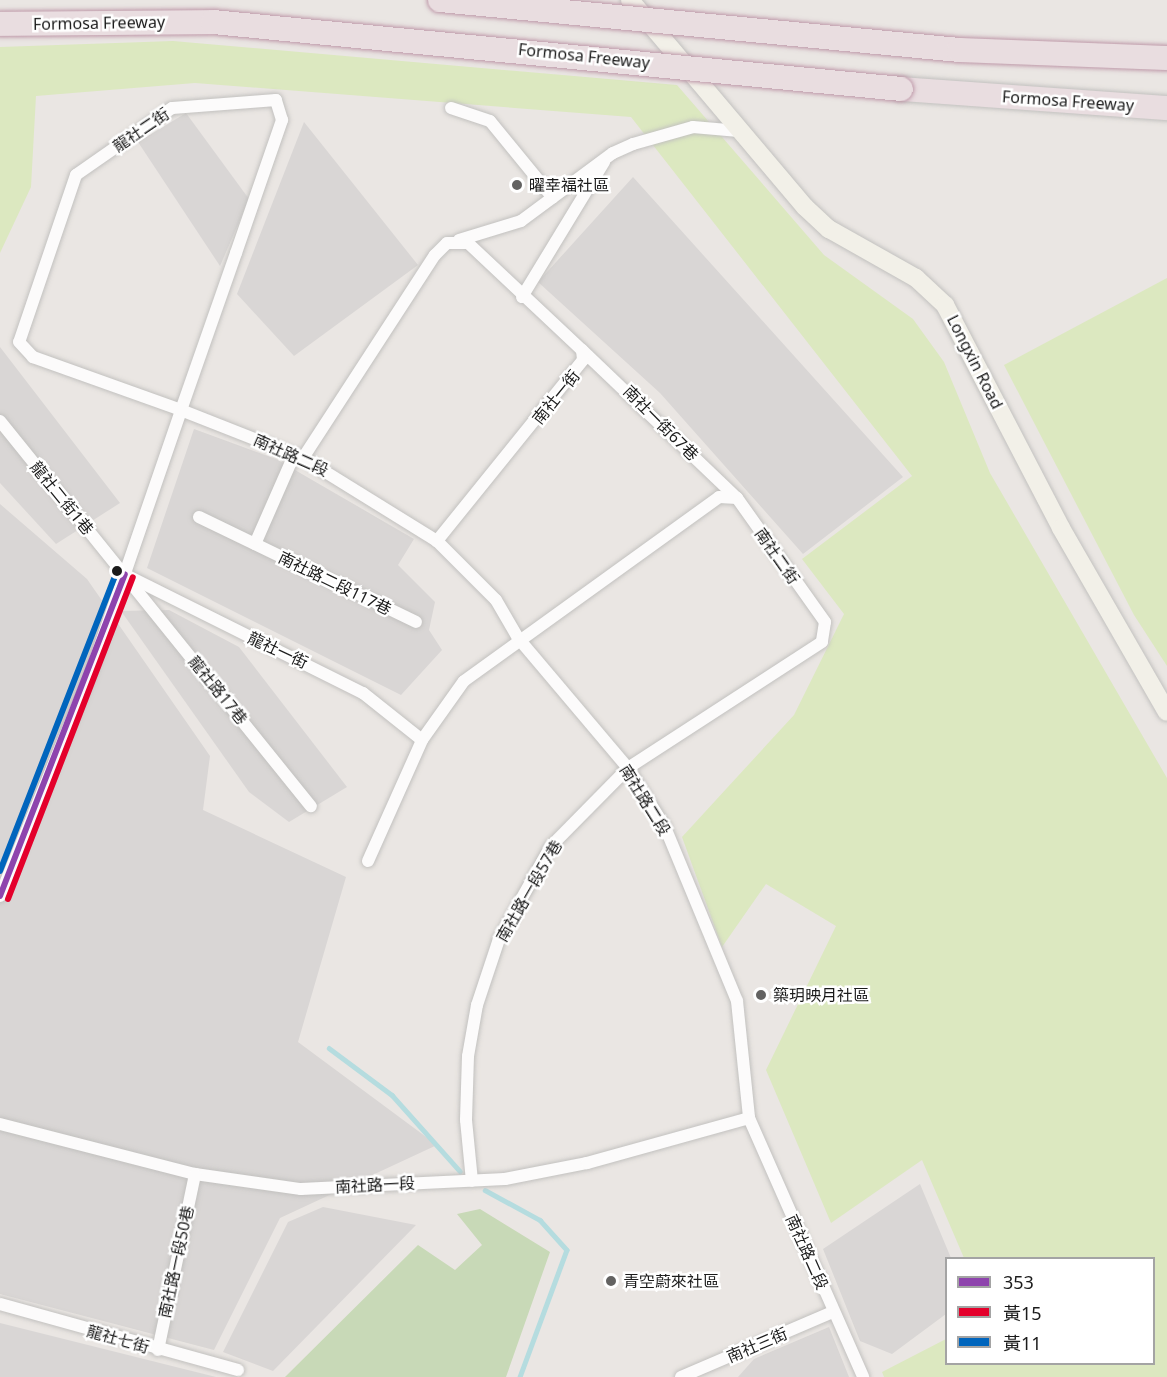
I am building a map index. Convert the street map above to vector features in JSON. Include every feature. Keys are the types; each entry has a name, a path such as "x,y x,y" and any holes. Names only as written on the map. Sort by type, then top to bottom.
{"highway":[{"path":"440,0 959,50 1167,58"},
{"name":"Formosa Freeway","path":"0,24 213,22 901,89 1167,108"}],"street":[{"name":"Longxin Road","path":"630,0 739,131 829,229 916,278 945,306 1061,528 1167,712"},
{"name":"龍社二街","path":"0,897 124,574 182,410 282,120 276,100 172,108 76,175 19,330 19,342 33,357 182,410"},
{"path":"451,108 490,121 553,198"},
{"path":"255,544 299,456 435,255 458,241 521,221 609,156 677,129 739,131"},
{"path":"522,297 609,156"},
{"name":"南社一街","path":"437,541 580,369 582,350 522,297 468,243 458,241"},
{"name":"南社一街67巷","path":"582,350 737,498"},
{"name":"南社路二段","path":"182,410 299,456 437,541 496,600 518,638 628,768 665,827 737,1001 749,1118 863,1377"},
{"name":"龍社二街1巷","path":"0,421 124,574"},
{"path":"368,861 422,740 464,681 518,638 719,497 737,498"},
{"name":"南社二街","path":"628,768 822,642 825,622 737,498"},
{"name":"南社路二段117巷","path":"200,518 416,622"},
{"name":"龍社一街","path":"124,574 363,693 422,740"},
{"name":"龍社路17巷","path":"124,574 311,806"},
{"name":"南社路一段57巷","path":"472,1181 468,1056 477,1005 499,939 551,846 628,768"},
{"name":"南社路一段","path":"0,1124 195,1174 302,1189 472,1181 587,1164 749,1118"},
{"name":"南社路一段50巷","path":"158,1350 195,1174"},
{"name":"龍社七街","path":"0,1304 158,1350 238,1370"},
{"name":"南社三街","path":"681,1377 833,1312"}],"shaded area":[{"path":"186,113 249,199 220,266 138,142"},
{"path":"304,122 418,265 294,356 237,294"},
{"path":"633,177 903,477 803,554 660,393 538,282"},
{"path":"0,347 120,503 56,544 0,483"},
{"path":"194,429 276,459 414,539 398,565 435,602 429,630 442,650 401,695 147,568"},
{"path":"0,504 87,579 210,756 203,810 346,877 298,1042 437,1145 280,1218 214,1350 0,1294"},
{"path":"169,610 239,647 347,787 289,822 249,792 121,611"},
{"path":"920,1184 951,1257 945,1257 945,1315 892,1354 860,1341 823,1249"},
{"path":"323,1207 416,1225 273,1371 223,1352 288,1222"},
{"path":"0,1323 216,1377 0,1377"},
{"path":"829,1327 849,1377 738,1377 754,1359"}],"green space":[{"path":"173,41 677,85 824,255 913,319 944,362 990,473 1167,778 1167,1377 884,1377 882,1372 945,1340 945,1365 1155,1365 1155,1257 964,1257 922,1160 831,1223 766,1070 836,926 766,884 722,947 682,837 794,715 844,614 802,559 912,476 631,117 195,83 36,96 31,187 0,253 0,47"},
{"path":"1167,278 1167,666 1134,615 1004,365"},
{"path":"480,1209 550,1252 506,1377 285,1377 418,1245 455,1270 482,1245 457,1214"}],"waterway":[{"path":"329,1048 392,1095 460,1171"},
{"path":"485,1190 540,1220 567,1250 520,1377"}],"transit line":[{"name":"黃11","path":"0,871 117,571"},
{"name":"353","path":"0,896 125,574"},
{"name":"黃15","path":"8,899 133,577"}],"place":[{"name":"曜幸福社區","path":"517,185"},
{"name":"築玥映月社區","path":"761,995"},
{"name":"青空蔚來社區","path":"611,1281"}]}
